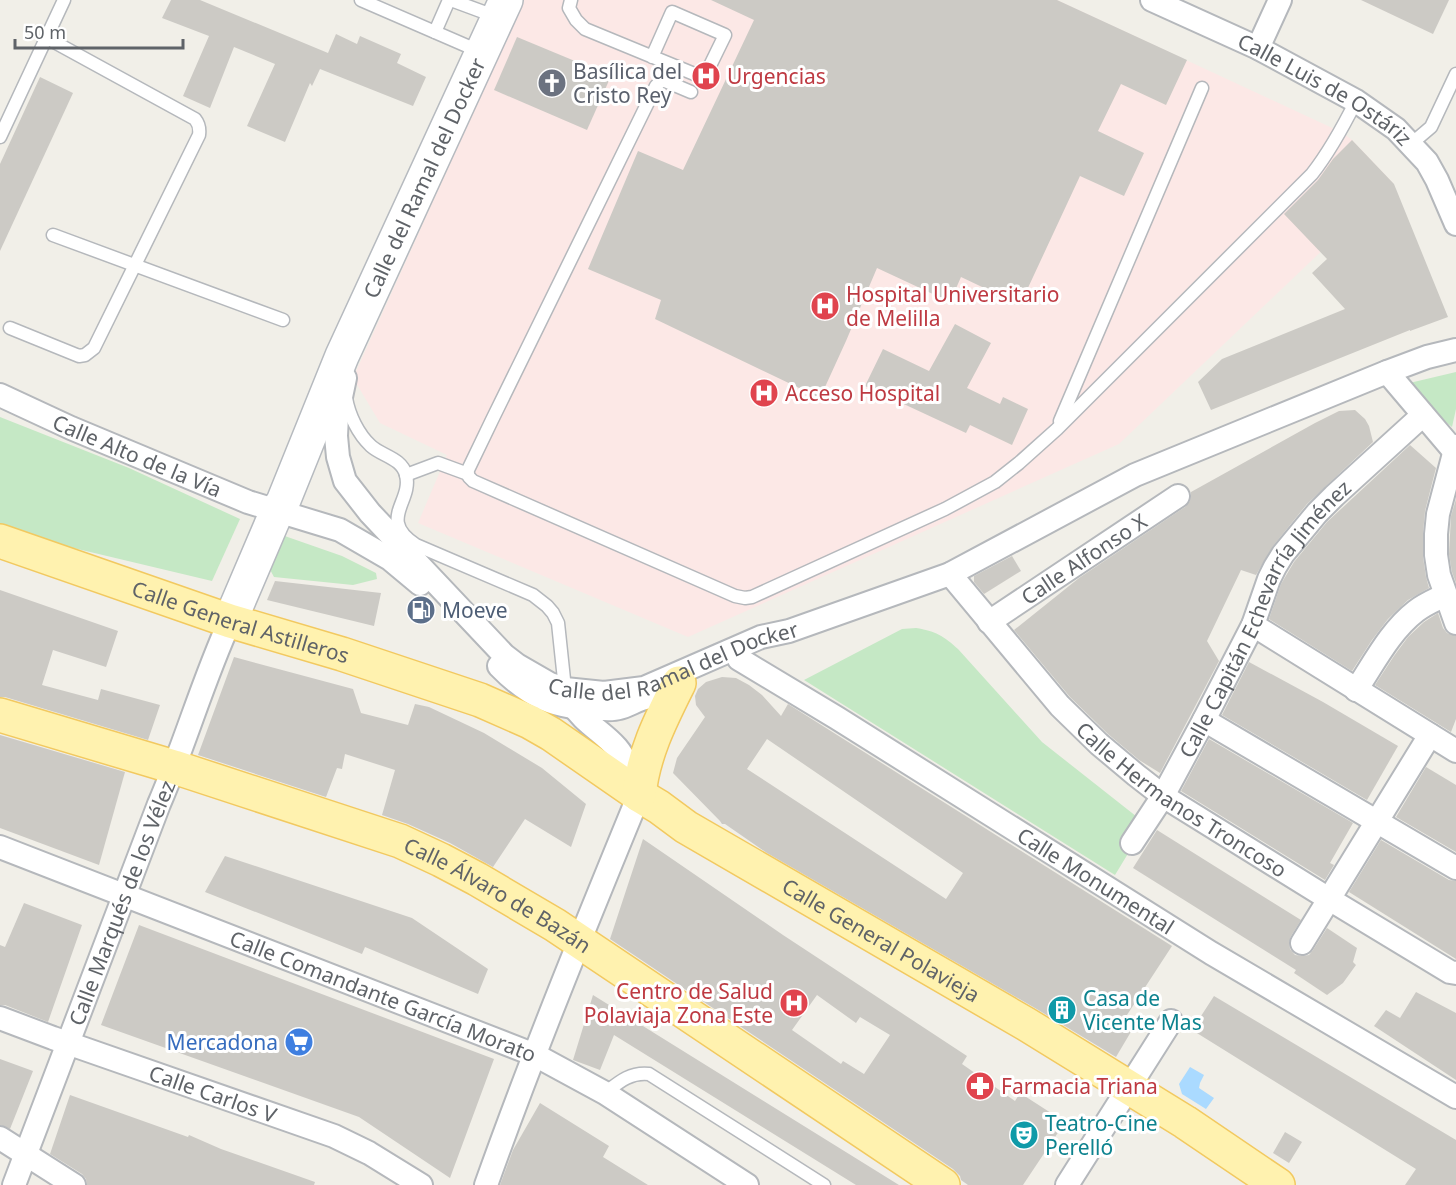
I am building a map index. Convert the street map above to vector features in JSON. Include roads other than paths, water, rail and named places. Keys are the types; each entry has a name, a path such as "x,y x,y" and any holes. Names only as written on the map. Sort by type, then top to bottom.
{"main road":[{"name":"Calle del Ramal del Docker","path":"230,621 291,515 283,502 502,9"},
{"name":"Calle General Astilleros","path":"0,542 230,621 342,654 480,699"},
{"path":"639,795 647,754 662,716 679,683"},
{"name":"Calle General Polavieja","path":"480,699 551,734 686,827 1026,1024 1185,1122 1278,1185"},
{"name":"Calle Álvaro de Bazán","path":"0,715 174,767 400,841 441,860 555,925 942,1185"}],"street":[{"name":"Calle Luis de Ostáriz","path":"1152,0 1258,48 1356,101 1396,129 1426,162 1454,214"},
{"path":"1258,48 1280,0"},
{"path":"789,631 950,574 1135,475 1387,372 1427,357 1456,350"},
{"name":"Calle del Ramal del Docker","path":"343,371 336,436 338,457 345,481 369,513 504,655 566,694 618,709 679,683 776,647 789,631"},
{"path":"1387,372 1455,449 1438,514 1436,555 1439,575 1456,622"},
{"name":"Calle Alto de la Vía","path":"0,395 125,451 248,502 291,515"},
{"name":"Calle Capitán Echevarría Jiménez","path":"1132,843 1163,796 1204,720 1253,625 1275,567 1317,513 1423,415"},
{"name":"Calle Alfonso X","path":"989,622 1178,496"},
{"name":"Calle del Ramal del Docker","path":"291,515 340,530 390,559 420,584 509,676 526,690 558,705 566,694"},
{"name":"Calle Hermanos Troncoso","path":"950,574 1068,714 1099,744 1163,796 1329,899 1456,974"},
{"path":"1356,690 1404,621 1430,602 1445,595"},
{"name":"Calle Marqués de los Vélez","path":"14,1185 230,621"},
{"path":"1253,625 1430,735 1455,747"},
{"name":"Calle del Ramal del Docker","path":"566,694 604,693 644,688 761,637 789,631"},
{"name":"Calle Monumental","path":"739,660 847,724 1211,953 1456,1098"},
{"path":"480,699 493,693 522,686"},
{"path":"486,1185 517,1097 639,795 628,766 617,747 583,719 566,694"},
{"path":"1204,720 1456,868"},
{"path":"1302,944 1430,735"},
{"name":"Calle Comandante García Morato","path":"0,847 535,1055 605,1093 747,1185"},
{"name":"Calle Carlos V","path":"0,1018 334,1136 369,1153 421,1185"},
{"path":"1067,1185 1171,1021"},
{"path":"0,1138 74,1185"}],"lane":[{"path":"0,137 64,0"},
{"path":"361,0 482,53"},
{"path":"435,32 450,0 502,9"},
{"path":"571,0 569,8 585,29 652,57 704,78 725,35 672,12 652,57"},
{"path":"10,328 79,356 85,355 94,348 200,129 195,119 47,38"},
{"path":"1411,144 1431,127 1456,74"},
{"path":"468,474 496,410 656,86 661,81 665,81 691,92"},
{"path":"1057,429 1202,88"},
{"path":"406,475 438,463 468,474 473,480 735,596 752,597 945,509 995,482 1019,463 1057,429 1312,174 1342,130 1356,101"},
{"path":"53,235 283,320"},
{"path":"343,371 346,400 350,414 360,432 373,448 397,462 406,475 407,487 398,510 403,533 416,546 533,596 547,606 558,623 566,694"},
{"path":"605,1093 632,1075 649,1074 824,1185"}],"water":[{"path":"1190,1067 1204,1075 1199,1088 1214,1098 1206,1109 1182,1094 1179,1084"}],"place":[{"name":"Urgencias","path":"706,76"},
{"name":"Basílica del Cristo Rey","path":"552,83"},
{"name":"Hospital Universitario de Melilla","path":"825,306"},
{"name":"Acceso Hospital","path":"764,393"},
{"name":"Moeve","path":"421,610"},
{"name":"Centro de Salud Polaviaja Zona Este","path":"794,1003"},
{"name":"Casa de Vicente Mas","path":"1062,1010"},
{"name":"Mercadona","path":"299,1042"},
{"name":"Farmacia Triana","path":"980,1086"},
{"name":"Teatro-Cine Perelló","path":"1024,1135"}]}
